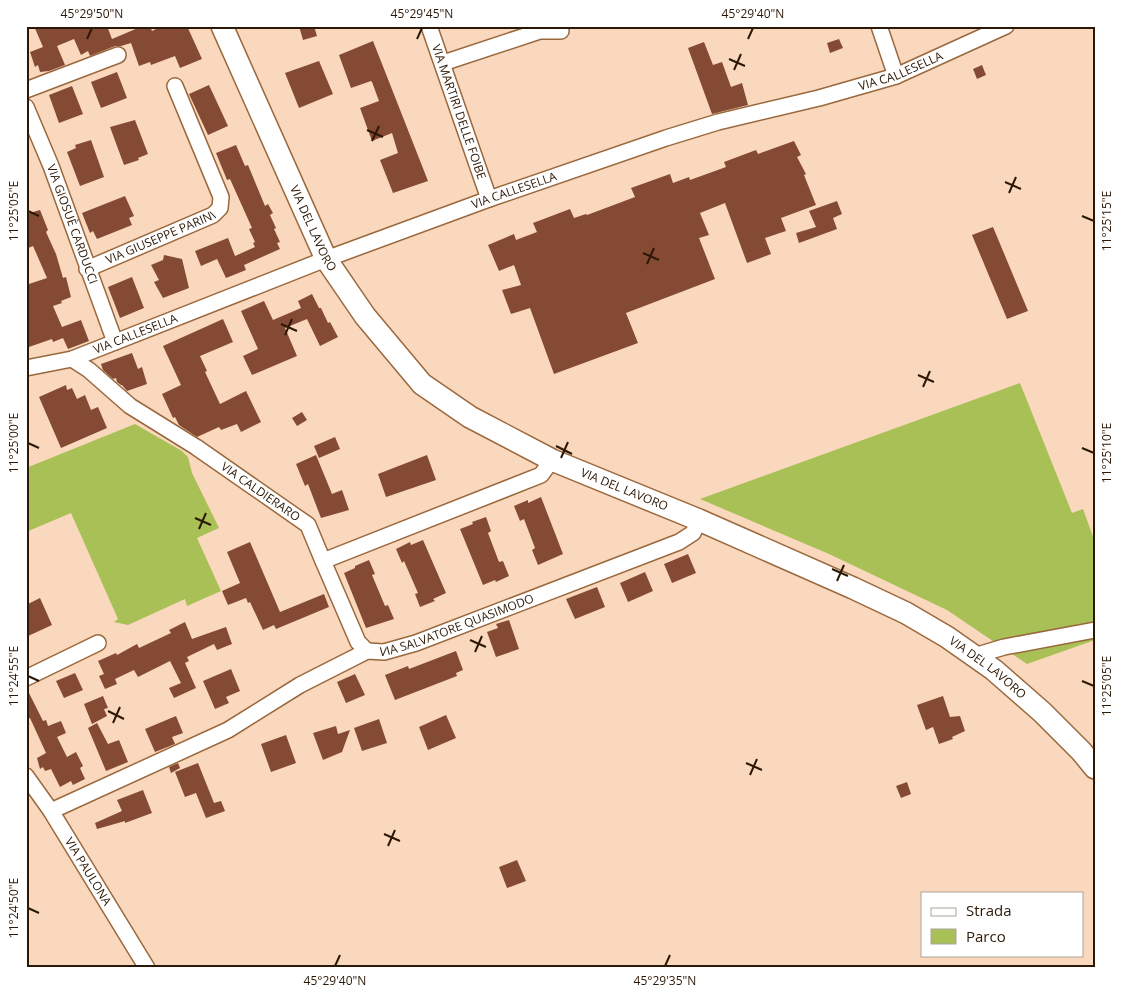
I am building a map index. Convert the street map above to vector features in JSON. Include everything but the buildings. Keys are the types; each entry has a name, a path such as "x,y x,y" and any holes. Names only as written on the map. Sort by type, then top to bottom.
{"street":[{"name":"VIA DEL LAVORO","path":"222,26 326,259 370,323 422,384 470,417 552,460 700,520 853,588 906,613 947,636 994,670 1042,712 1081,751 1095,768"},
{"name":"VIA MARTIRI DELLE FOIBE","path":"429,26 489,199"},
{"path":"879,26 896,76"},
{"name":"VIA CALLESELLA","path":"26,368 72,358 326,259 489,199 666,138 718,122 819,98 896,76 1006,26"},
{"path":"443,63 540,32 561,31"},
{"path":"26,90 118,55"},
{"name":"VIA GIUSEPPE PARINI","path":"87,269 213,215 220,208 221,197 175,86"},
{"name":"VIA GIOSUÈ CARDUCCI","path":"26,107 51,166 115,342"},
{"name":"VIA CALDIERARO","path":"72,358 89,370 130,406 196,447 308,525 358,642 367,651"},
{"path":"323,561 541,476 552,460"},
{"name":"VIA SALVATORE QUASIMODO","path":"51,811 228,730 300,685 367,651 384,652 416,643 679,542 693,533 700,520"},
{"path":"974,656 1004,647 1095,630"},
{"path":"26,678 98,643"},
{"name":"VIA PAULONA","path":"26,776 51,811 147,968"}],"green space":[{"path":"1020,383 1072,513 1083,509 1095,542 1095,640 1027,664 947,610 829,554 700,499"},
{"path":"135,424 182,451 188,457 192,473 219,528 197,538 221,591 187,606 185,599 128,625 114,622 118,619 71,513 26,532 26,468"}]}
